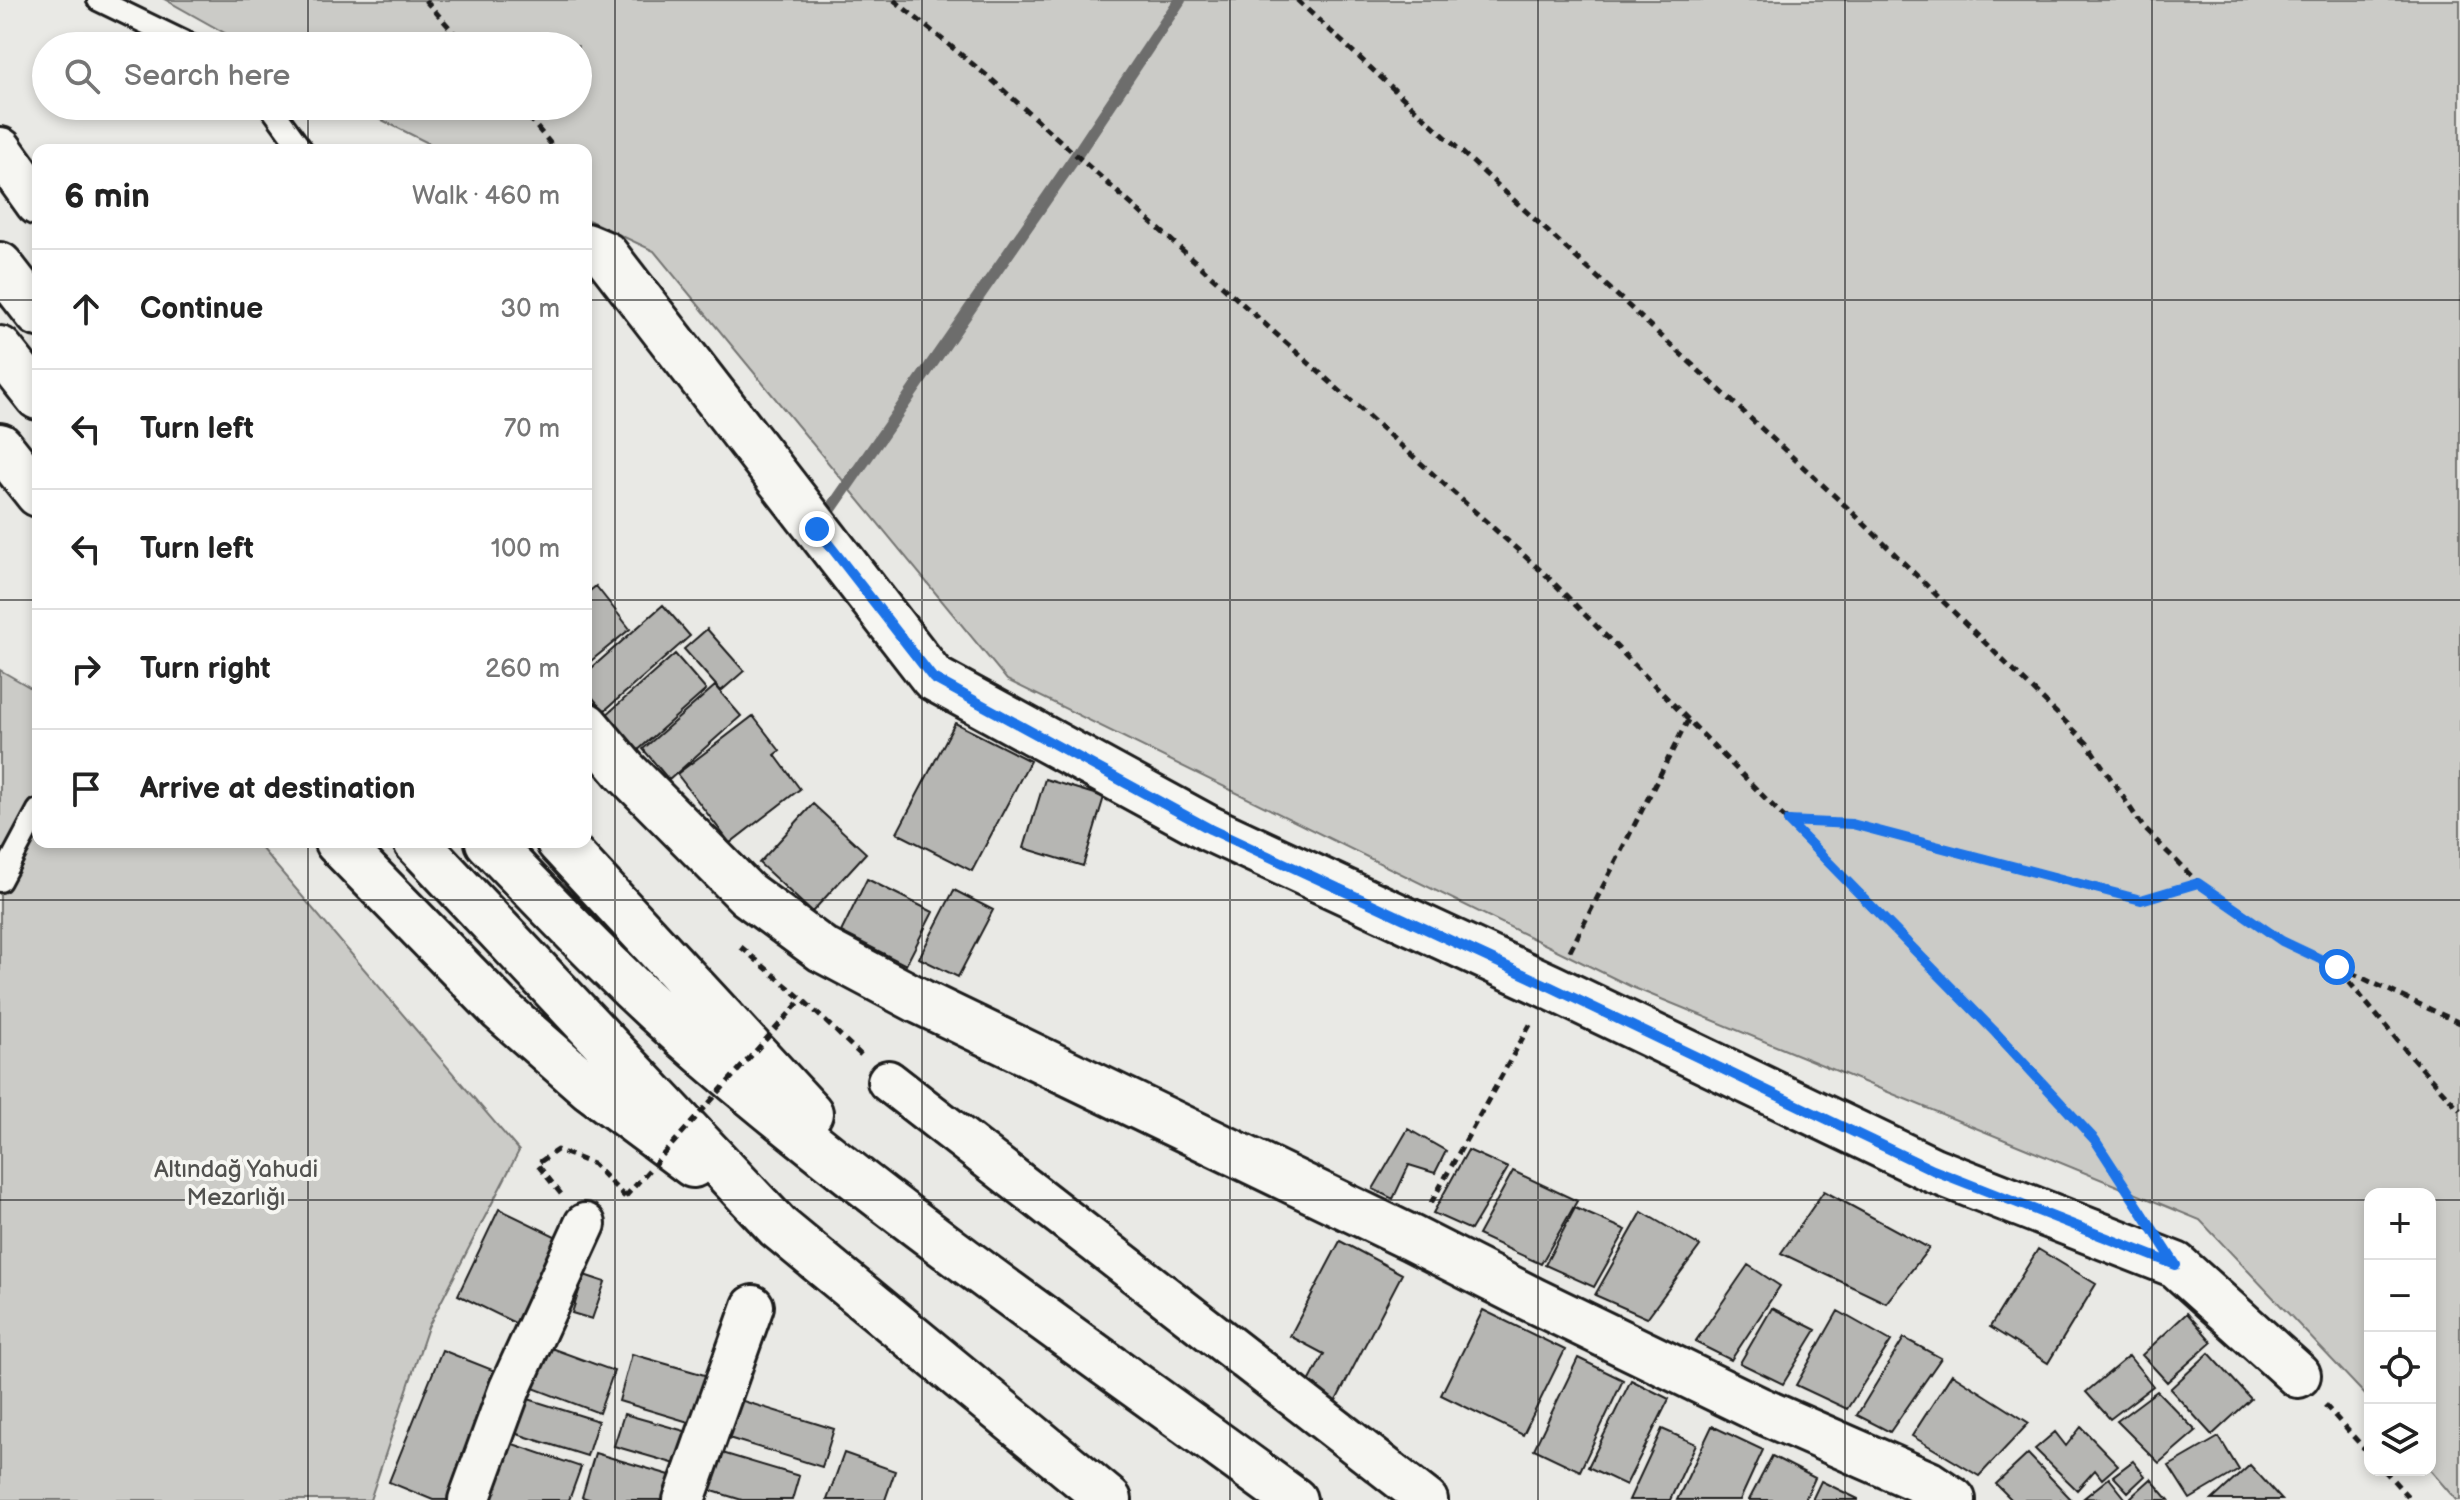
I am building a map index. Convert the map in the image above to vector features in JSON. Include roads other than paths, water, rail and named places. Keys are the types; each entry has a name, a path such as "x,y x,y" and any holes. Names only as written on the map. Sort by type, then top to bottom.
{"street":[{"path":"0,150 32,195"},
{"path":"592,249 605,254 933,678 1210,829 1551,987 1933,1170 2176,1265 2298,1375"},
{"path":"0,265 32,306"},
{"path":"0,349 32,389"},
{"path":"0,446 32,486"},
{"path":"592,732 624,770 747,894 823,950 921,1002 1533,1300 1760,1410 1929,1484 1953,1500"},
{"path":"343,848 501,1010 590,1088 778,1227 1109,1500"},
{"path":"422,848 778,1227"},
{"path":"494,848 575,933 722,1069 901,1212 1294,1500"},
{"path":"565,848 901,1212"},
{"path":"888,1081 1427,1500"},
{"path":"469,1500 510,1388 585,1224"},
{"path":"684,1500 753,1306"}],"lane":[{"path":"98,0 164,32"},
{"path":"280,120 298,144"},
{"path":"0,881 32,821"}],"waterway":[{"path":"822,522 1076,156 1180,0"}],"park label":[{"name":"Altındağ Yahudi Mezarlığı","path":"236,1183"}]}
